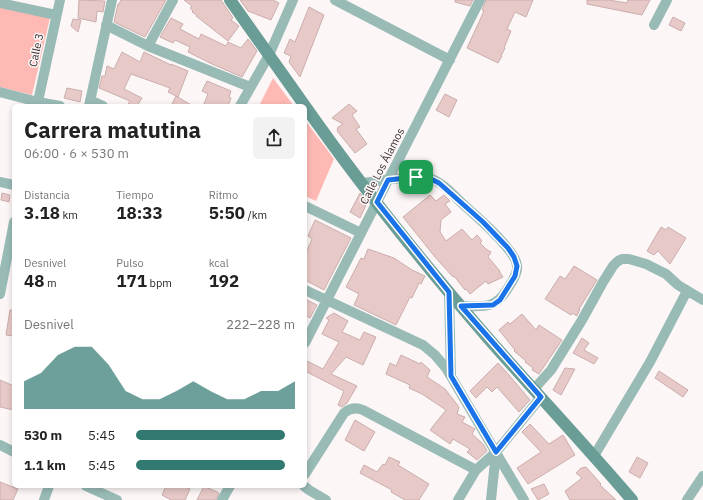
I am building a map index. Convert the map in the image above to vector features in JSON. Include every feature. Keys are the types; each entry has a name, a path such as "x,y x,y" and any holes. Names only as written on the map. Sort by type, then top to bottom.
{"street":[{"name":"Calle 3","path":"37,104 60,0"},
{"path":"90,103 112,0"},
{"path":"148,46 173,0"},
{"path":"230,0 304,104"},
{"path":"241,104 269,55 293,0"},
{"path":"335,0 450,60"},
{"name":"Calle Los Álamos","path":"307,340 480,0"},
{"path":"654,25 667,0"},
{"path":"0,3 56,15"},
{"path":"106,26 148,46 250,87"},
{"path":"0,92 37,104"},
{"path":"307,109 362,183 449,292 632,500"},
{"path":"362,183 416,177 429,178 439,183 483,222 508,248 514,257 517,266 515,276 500,300 493,305 461,306"},
{"path":"0,182 12,185"},
{"path":"307,207 361,233"},
{"path":"0,294 12,232"},
{"path":"458,500 476,470 496,452 538,393 545,379 582,320 602,282 618,261 628,259 646,264 666,274 687,291 703,300"},
{"path":"307,291 423,345 436,355 451,376 524,500"},
{"path":"592,453 650,362 687,291"},
{"path":"449,292 451,376"},
{"path":"307,471 344,413 350,409 357,408 476,470"},
{"path":"0,445 12,451"},
{"path":"491,500 496,452"},
{"path":"687,500 699,491 703,476"},
{"path":"44,500 48,488"},
{"path":"90,488 117,500"},
{"path":"222,500 229,488"},
{"path":"306,488 326,500"}],"shaded area":[{"path":"0,7 50,18 32,95 0,87"},
{"path":"273,78 292,104 260,104"},
{"path":"307,123 334,159 316,201 307,197"}],"building":[{"path":"79,0 105,1 103,12 97,11 96,22 78,18"},
{"path":"121,0 166,0 145,37 114,22 118,4"},
{"path":"184,0 221,0 233,18 231,20 239,26 228,41 196,16 197,15 192,12 193,11 190,8 192,6"},
{"path":"240,0 273,0 279,3 271,20 248,11"},
{"path":"455,0 473,0 470,6 455,2"},
{"path":"486,0 533,0 526,17 515,12 507,29 511,31 498,63 467,48 484,11 482,10"},
{"path":"587,0 609,0 627,3 628,0 650,0 642,15 587,4"},
{"path":"309,7 324,15 300,77 289,62 291,56 284,53 290,39 295,42"},
{"path":"673,17 685,23 681,31 669,25"},
{"path":"171,18 183,24 180,29 199,39 201,34 226,46 228,42 241,48 248,39 257,51 242,77 188,52 190,47 175,40 173,43 160,37"},
{"path":"73,19 81,20 78,32 71,26"},
{"path":"122,52 140,62 144,52 171,65 188,71 178,97 168,92 170,88 131,74 124,89 142,98 138,104 128,104 130,101 99,88 102,76 105,76 107,66 114,69"},
{"path":"207,81 231,91 229,97 231,98 229,104 204,104 208,94 202,91"},
{"path":"67,88 82,91 80,102 64,98"},
{"path":"445,94 457,100 449,117 436,110"},
{"path":"176,96 190,104 172,104"},
{"path":"349,104 357,111 352,115 360,127 356,129 367,144 355,153 337,131 337,128 343,124 332,118"},
{"path":"2,193 10,195 9,202 1,200"},
{"path":"360,193 367,203 360,218 350,212"},
{"path":"430,195 436,201 444,195 450,201 445,204 451,212 441,220 440,232 446,241 462,229 472,240 477,235 482,241 480,243 491,252 488,257 503,277 488,284 486,281 470,294 435,257 403,217"},
{"path":"315,220 351,238 324,290 307,281 307,250 312,239 308,236"},
{"path":"661,227 666,230 668,227 686,238 670,264 658,251 654,255 647,251"},
{"path":"368,249 394,258 412,270 425,276 421,284 419,283 412,298 410,297 396,325 354,305 359,294 346,287 361,258 364,259"},
{"path":"574,266 597,280 579,309 577,316 572,313 571,315 545,299 560,276 565,279"},
{"path":"307,300 317,305 310,318 307,316"},
{"path":"10,310 12,310 12,336 6,335"},
{"path":"334,313 348,321 342,332 360,340 364,332 376,337 363,365 346,357 331,374 357,386 347,403 342,407 338,405 344,391 307,372 307,361 323,369 339,342 322,334 329,320 326,318"},
{"path":"522,314 536,330 539,325 562,340 539,374 532,370 533,368 514,351 515,350 499,330 508,322 510,324"},
{"path":"582,338 589,343 584,350 598,358 594,364 573,353"},
{"path":"401,355 420,364 421,362 430,370 427,377 445,389 459,407 457,414 465,417 462,422 475,429 472,434 483,444 487,451 477,460 467,452 470,449 453,439 450,444 430,430 446,410 422,394 409,388 410,385 386,374 390,363 396,366"},
{"path":"498,363 530,400 519,412 497,387 492,392 487,387 476,398 470,391"},
{"path":"565,368 575,369 561,395 553,390"},
{"path":"659,371 688,390 683,397 655,378"},
{"path":"0,380 12,385 12,410 0,407"},
{"path":"355,420 375,432 364,451 345,440"},
{"path":"530,424 549,444 563,435 575,455 528,484 517,468 541,452 522,432"},
{"path":"389,457 400,462 398,465 429,484 419,500 405,500 391,492 392,490 360,473 364,465 377,472 383,464 385,465"},
{"path":"637,457 648,463 640,478 629,472"},
{"path":"586,467 601,484 600,485 616,500 570,500 565,491 582,478 576,473 581,468"},
{"path":"0,482 12,488 18,489 13,500 0,500"},
{"path":"544,484 549,494 538,500 531,489"},
{"path":"165,488 190,489 185,500 171,500 162,495"},
{"path":"203,488 208,488 219,493 216,500 197,500"}],"route":[{"path":"416,177 429,178 439,183 483,222 508,248 514,257 517,266 515,276 507,290 500,300 493,305 461,306 541,397 496,452 451,376 449,292 377,202 388,180 416,177"}]}
